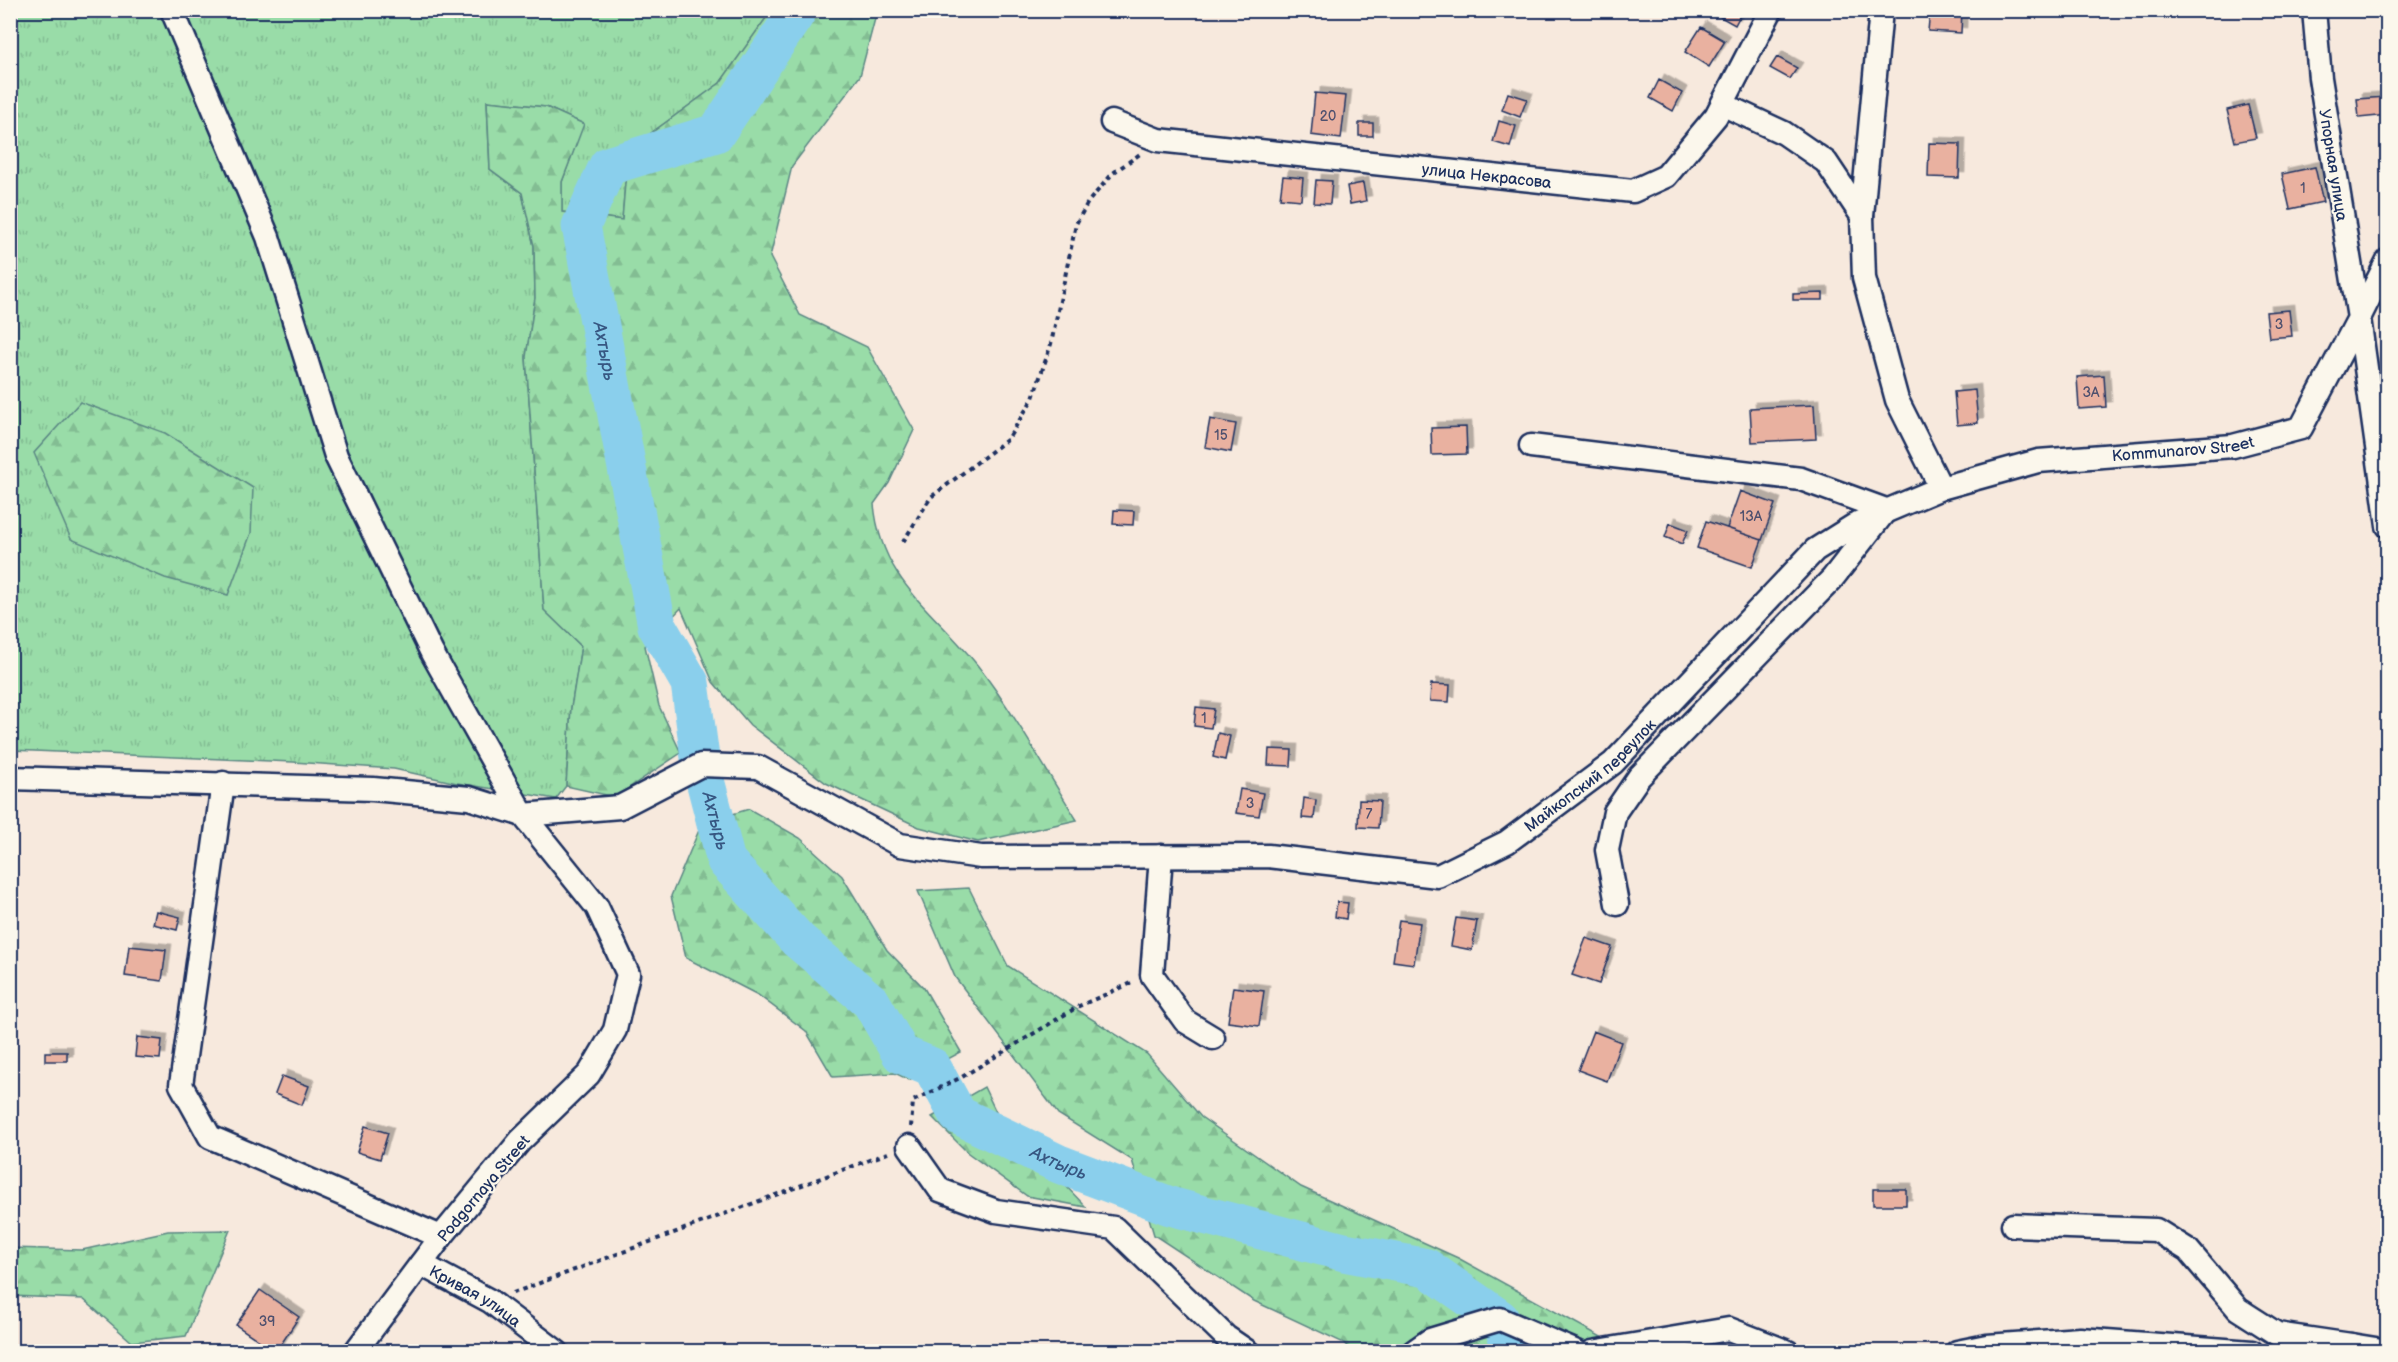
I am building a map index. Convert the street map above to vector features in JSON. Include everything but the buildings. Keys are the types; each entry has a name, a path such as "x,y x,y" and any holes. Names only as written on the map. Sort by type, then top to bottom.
{"street":[{"name":"Podgornaya Street","path":"172,10 268,237 336,456 432,653 523,815 597,907 628,974 615,1030 589,1074 520,1141 441,1237 355,1352"},
{"name":"улица Некрасова","path":"1112,122 1158,140 1633,191 1666,176 1724,105 1770,10"},
{"path":"1881,10 1862,216 1864,278 1897,400 1941,488"},
{"name":"Упорная улица","path":"2314,10 2320,78 2359,318"},
{"path":"1724,105 1784,133 1826,162 1862,216"},
{"name":"Kommunarov Street","path":"1941,488 2038,461 2234,446 2301,428 2388,261"},
{"path":"2359,318 2388,526"},
{"path":"1531,446 1801,479 1886,510 1832,579 1639,777 1615,812 1607,850 1617,904"},
{"name":"Майкопский переулок","path":"523,815 620,807 701,765 758,767 900,845 981,857 1268,856 1438,876 1507,842 1613,763 1815,550 1858,523 1941,488"},
{"path":"10,778 373,789 469,798 523,815"},
{"path":"223,783 180,1085 210,1137 441,1237"},
{"path":"1161,856 1152,975 1185,1021 1213,1038"},
{"path":"909,1146 940,1190 996,1211 1114,1228 1226,1337 1248,1352"},
{"path":"2013,1225 2156,1230 2188,1250 2238,1309 2277,1334 2388,1351"},
{"name":"Кривая улица","path":"421,1264 490,1301 557,1352"},
{"path":"1413,1352 1430,1340 1500,1318 1577,1352"},
{"path":"1592,1352 1729,1329 1788,1352"},
{"path":"1957,1352 1987,1346 2079,1339 2252,1352"},
{"path":"2324,1352 2351,1345"}],"path":[{"path":"903,542 931,496 1008,440 1033,398 1047,354 1076,224 1088,202 1113,173 1158,140"},
{"path":"490,1301 909,1146 913,1101 962,1077 1079,1006 1152,975"}],"green space":[{"path":"11,11 771,11 720,83 647,136 625,183 622,220 562,212 562,182 583,124 546,107 487,101 490,169 522,193 534,246 535,298 526,357 544,610 581,646 571,708 566,786 556,799 457,783 394,769 293,762 11,750"},
{"path":"771,11 877,11 860,76 792,166 770,257 800,315 867,347 914,430 889,483 874,504 879,531 887,554 912,594 961,646 992,684 1077,820 978,842 919,827 826,783 750,725 713,682 681,608 645,646 659,706 681,753 615,797 566,786 571,708 581,646 544,610 526,357 535,298 534,246 522,193 490,169 487,101 546,107 584,124 562,182 562,212 622,220 625,183 647,136 720,83"},
{"path":"80,402 165,433 253,488 251,533 228,595 165,578 71,539 34,453"},
{"path":"749,809 800,838 842,876 887,950 924,988 961,1052 909,1080 895,1073 833,1077 806,1031 758,995 686,958 671,896 702,823"},
{"path":"969,888 1008,966 1147,1054 1201,1117 1301,1187 1458,1258 1612,1343 1696,1351 1351,1351 1344,1343 1254,1301 1154,1235 1132,1160 1058,1114 955,977 918,891"},
{"path":"984,1087 997,1114 1086,1207 1027,1196 968,1153 932,1117"},
{"path":"230,1230 186,1336 132,1342 83,1299 11,1296 11,1248 82,1250 168,1231"}],"waterway":[{"name":"Ахтырь","path":"798,10 716,133 608,166 581,226 657,626 690,683 701,765 726,861 798,940 871,1002 901,1054 932,1067 958,1115 1059,1164 1170,1206 1344,1252 1427,1268 1500,1319 1514,1352"}]}
